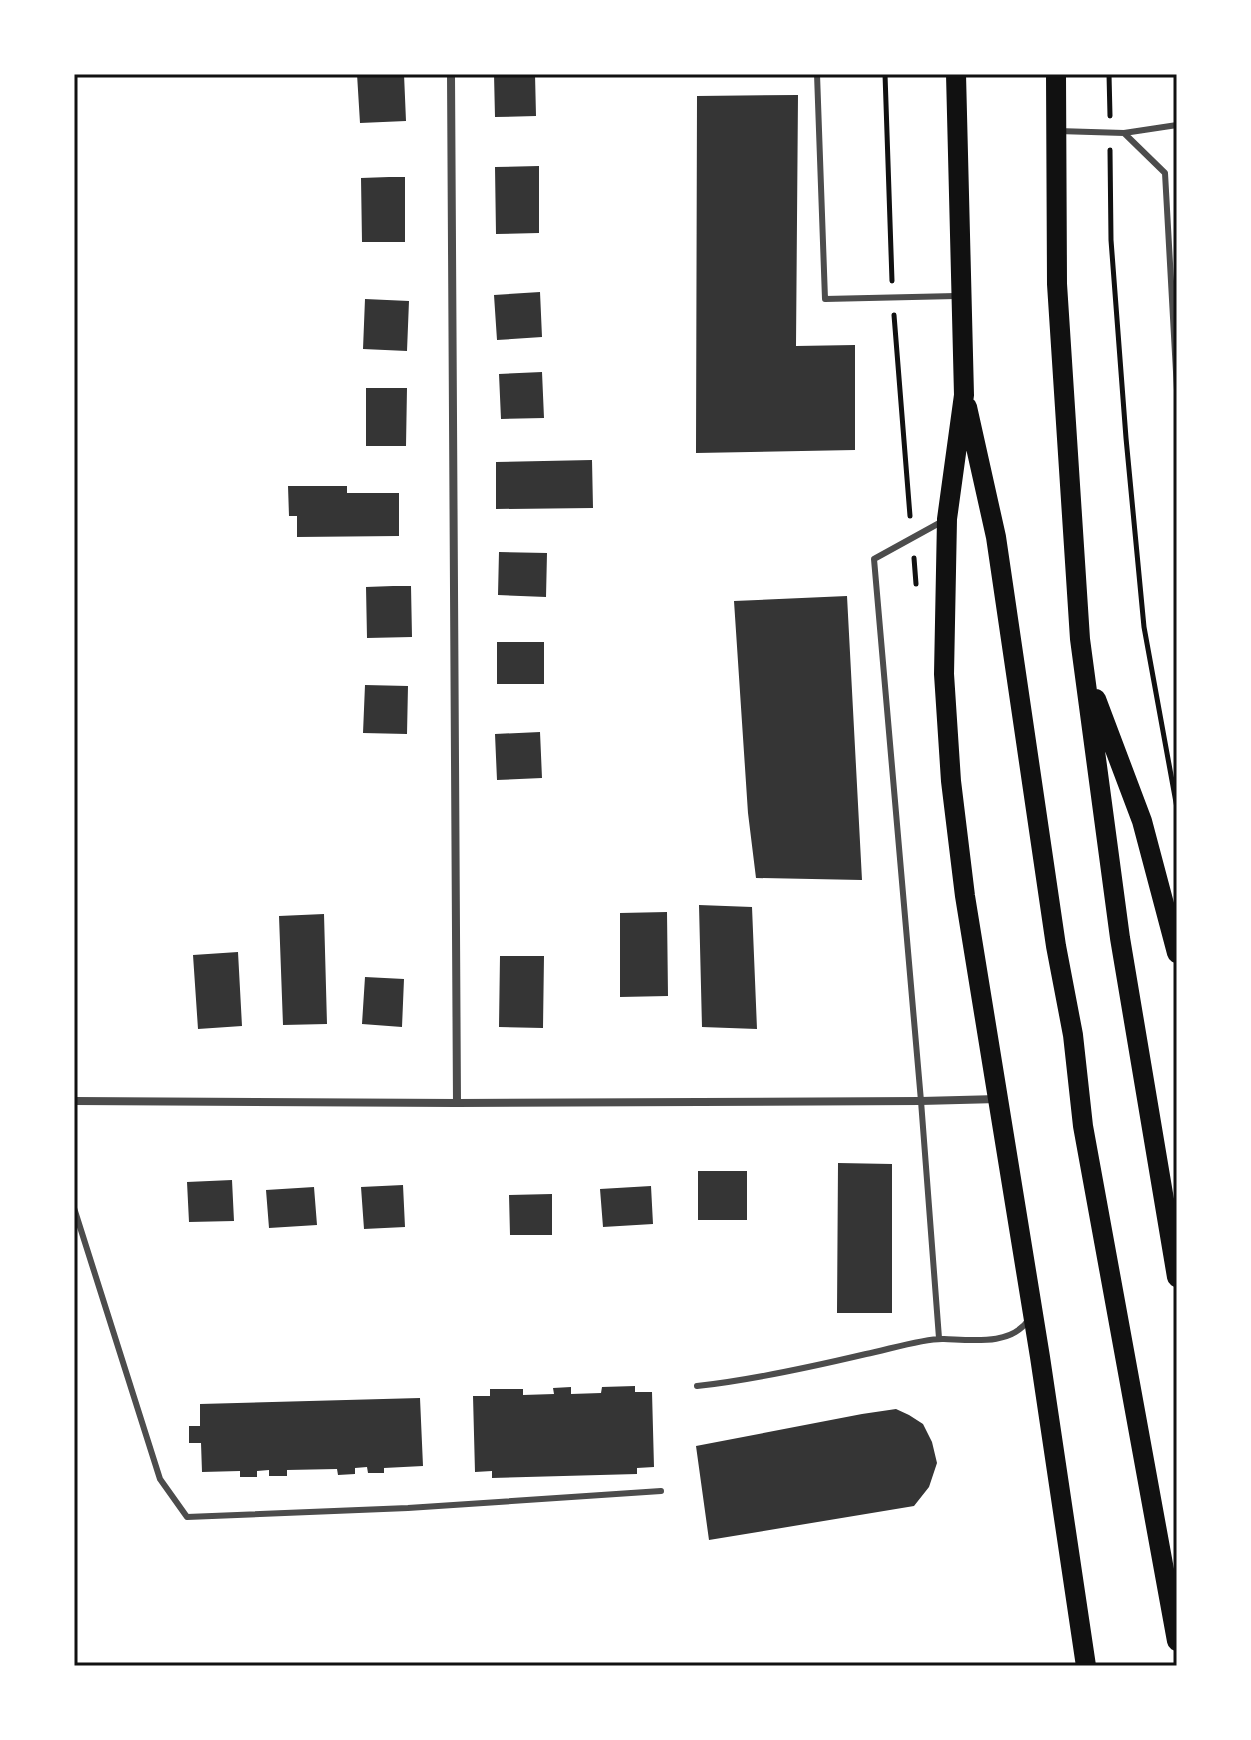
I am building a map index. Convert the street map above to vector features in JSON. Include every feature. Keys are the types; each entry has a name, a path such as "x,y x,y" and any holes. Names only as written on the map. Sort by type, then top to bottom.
{"main road":[{"path":"956,74 964,395 947,519 944,674 951,781 965,896 1033,1312 1086,1666"},
{"path":"1056,74 1057,284 1080,639 1118,924 1177,1277"},
{"path":"964,395 996,537 1056,946 1073,1035 1083,1126 1177,1641"},
{"path":"1084,669 1142,821 1177,953"}],"street":[{"path":"451,74 457,1103"},
{"path":"74,1101 457,1103 999,1099"}],"lane":[{"path":"817,74 825,299 963,296"},
{"path":"1056,131 1124,133 1177,125"},
{"path":"1124,133 1165,173 1177,390"},
{"path":"939,1338 874,559 947,519"},
{"path":"74,1208 160,1479 187,1517 408,1508 661,1491"},
{"path":"697,1386 827,1363 939,1338 984,1340 1011,1335 1021,1331 1033,1312"}],"path":[{"path":"1109,74 1111,240 1142,611 1177,808"}],"building":[{"path":"357,74 404,74 406,121 360,123"},
{"path":"494,74 535,74 536,116 495,117"},
{"path":"798,95 796,346 855,345 855,450 696,453 697,96"},
{"path":"539,166 539,233 496,234 495,167"},
{"path":"405,177 405,242 362,242 361,178"},
{"path":"540,292 542,337 497,340 494,295"},
{"path":"365,299 409,301 407,351 363,349"},
{"path":"542,372 544,418 501,419 499,374"},
{"path":"366,388 407,388 406,446 366,446"},
{"path":"592,460 593,508 496,509 496,462"},
{"path":"288,486 347,486 347,493 399,493 399,536 297,537 297,516 289,516"},
{"path":"499,552 547,553 546,597 498,595"},
{"path":"411,586 412,637 367,638 366,587"},
{"path":"847,596 862,880 756,878 748,813 734,601"},
{"path":"497,642 544,642 544,684 497,684"},
{"path":"365,685 408,686 407,734 363,733"},
{"path":"540,732 542,778 497,780 495,734"},
{"path":"699,905 752,907 757,1029 702,1027"},
{"path":"667,912 668,996 620,997 620,913"},
{"path":"324,914 327,1024 283,1025 279,916"},
{"path":"238,952 242,1026 198,1029 193,955"},
{"path":"500,956 544,956 543,1028 499,1027"},
{"path":"365,977 404,979 402,1027 362,1024"},
{"path":"838,1163 892,1164 892,1313 837,1313"},
{"path":"698,1171 747,1171 747,1220 698,1220"},
{"path":"232,1180 234,1221 189,1222 187,1182"},
{"path":"403,1185 405,1227 364,1229 361,1187"},
{"path":"651,1186 653,1224 603,1227 600,1189"},
{"path":"314,1187 317,1225 269,1228 266,1190"},
{"path":"552,1194 552,1235 510,1235 509,1195"},
{"path":"635,1386 635,1392 652,1392 654,1467 637,1468 637,1474 492,1478 492,1471 475,1472 473,1396 490,1396 490,1389 523,1389 523,1395 554,1394 553,1388 571,1387 571,1394 601,1393 602,1387"},
{"path":"420,1398 423,1466 384,1468 384,1473 368,1473 367,1467 355,1468 355,1474 338,1475 337,1469 287,1470 287,1476 269,1476 269,1470 257,1471 257,1477 240,1477 240,1471 202,1472 201,1443 189,1443 189,1426 200,1426 200,1404"},
{"path":"896,1409 923,1424 937,1463 929,1487 914,1506 709,1540 696,1446"}]}
